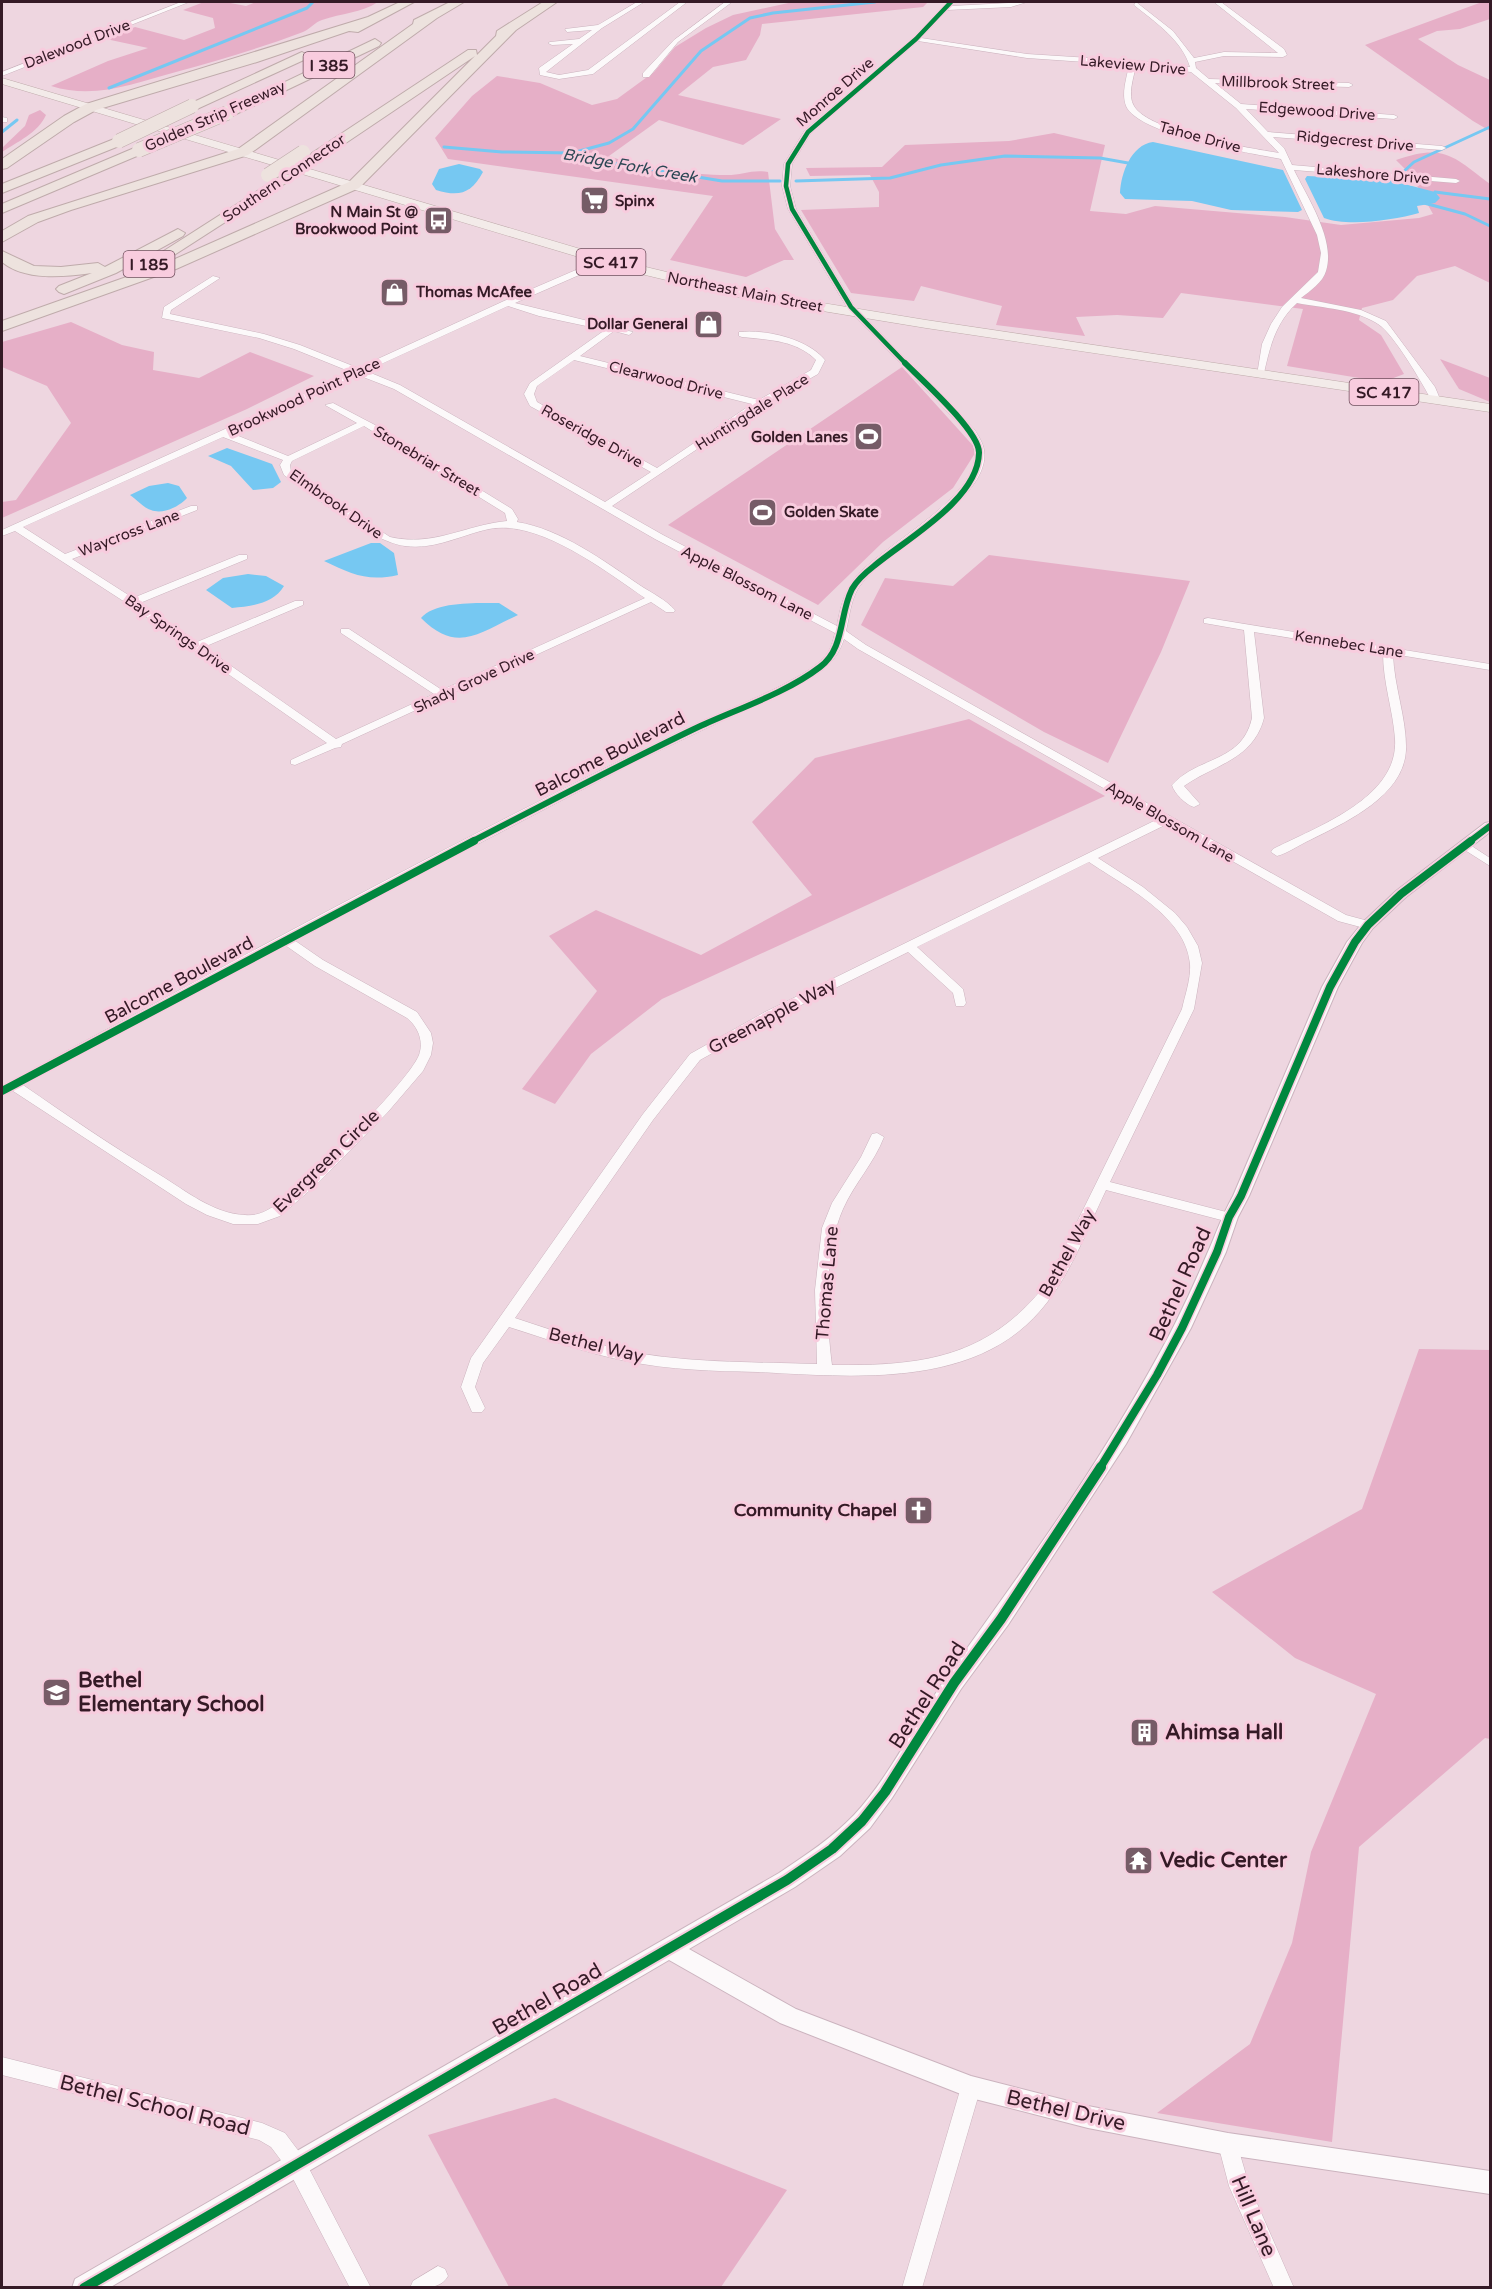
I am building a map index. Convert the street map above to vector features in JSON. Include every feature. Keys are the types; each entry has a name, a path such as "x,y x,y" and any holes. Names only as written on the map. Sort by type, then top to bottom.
{"highway":[{"name":"Golden Strip Freeway","path":"2,189 118,141 322,46 408,2"},
{"name":"Golden Strip Freeway","path":"2,208 227,113 458,2"},
{"name":"Southern Connector","path":"2,325 110,283 186,243 276,177 478,37 533,2"},
{"name":"Southern Connector","path":"310,154 551,2"},
{"path":"2,238 26,222 66,207 243,152 432,16"},
{"path":"2,165 69,119 91,107 252,59 367,21"},
{"path":"2,325 171,266 354,185 513,26"},
{"name":"Southern Connector","path":"2,311 111,270 276,177"},
{"path":"2,255 17,265 31,268 73,270 106,265 162,243"}],"main road":[{"name":"Northeast Main Street","path":"2,81 606,260 737,292 858,314 1260,373"},
{"name":"SC 417","path":"1260,373 1491,408"}],"street":[{"name":"Dalewood Drive","path":"2,74 186,2"},
{"path":"641,2 600,27 542,70 543,73 559,77 590,72 684,2"},
{"path":"646,75 676,40 729,2"},
{"path":"1136,4 1169,32 1192,65 1224,54 1283,56 1281,51 1216,2"},
{"path":"948,5 1023,3"},
{"name":"Monroe Drive","path":"858,314 851,307 808,240 792,209 786,186 786,172 794,152 813,126 916,39 948,5"},
{"path":"567,30 600,27"},
{"name":"Lakeview Drive","path":"916,39 1027,56 1192,65 1206,81 1239,106 1269,134 1290,167 1321,235 1325,253 1324,264 1316,280 1285,309 1275,324 1266,344 1260,373"},
{"path":"552,43 581,41"},
{"name":"Tahoe Drive","path":"1133,63 1129,102 1133,111 1146,122 1177,133 1285,157"},
{"name":"Millbrook Street","path":"1206,81 1349,85"},
{"name":"Edgewood Drive","path":"1239,106 1394,117"},
{"name":"Ridgecrest Drive","path":"1269,134 1442,148"},
{"name":"Lakeshore Drive","path":"1290,167 1456,181"},
{"name":"Brookwood Point Place","path":"2,533 606,260"},
{"name":"Apple Blossom Lane","path":"216,278 167,309 165,316 261,336 315,353 397,387 443,411 659,537 841,632 862,647 1165,820 1342,918 1368,925"},
{"path":"1297,300 1359,312 1383,323 1430,387 1435,399"},
{"path":"507,303 629,332"},
{"name":"Balcome Boulevard","path":"7,1088 627,761 822,666 837,650 845,603 857,581 923,528 959,495 976,473 981,454 979,442 971,431 858,314"},
{"name":"Roseridge Drive","path":"612,329 534,385 529,394 533,404 658,472"},
{"name":"Huntingdale Place","path":"606,506 760,403 815,372 821,360 807,346 742,334"},
{"name":"Clearwood Drive","path":"573,357 760,403"},
{"name":"Stonebriar Street","path":"330,405 510,511 513,519 511,524"},
{"name":"Elmbrook Drive","path":"363,423 288,459 285,465 287,473 387,539 400,544 432,544 482,528 511,524 528,526 554,538 670,610"},
{"path":"224,434 288,459"},
{"name":"Waycross Lane","path":"64,558 194,508"},
{"name":"Bay Springs Drive","path":"16,527 132,602 337,745"},
{"path":"132,602 243,557"},
{"name":"Shady Grove Drive","path":"295,762 337,745 442,694 652,598"},
{"path":"195,647 299,603"},
{"name":"Kennebec Lane","path":"1208,621 1491,667"},
{"path":"1194,804 1178,788 1178,785 1240,750 1252,740 1257,729 1258,718 1249,649 1249,628"},
{"path":"345,631 442,694"},
{"path":"1277,852 1371,799 1392,778 1400,755 1400,738 1390,684 1388,650"},
{"name":"Greenapple Way","path":"477,1408 468,1387 476,1362 648,1117 695,1057 770,1015 1165,820"},
{"name":"Bethel Road","path":"84,2288 787,1880 832,1849 861,1821 885,1792 954,1683 1001,1619 1119,1439 1182,1328 1217,1252 1229,1217 1330,987 1355,942 1368,925 1401,894 1491,826"},
{"path":"1464,845 1491,863"},
{"name":"Bethel Way","path":"505,1320 587,1346 627,1356 679,1364 825,1369 882,1370 931,1363 976,1350 1012,1329 1034,1311 1053,1285 1188,1009 1195,984 1196,962 1188,938 1170,915 1091,858"},
{"name":"Evergreen Circle","path":"7,1088 197,1204 225,1216 246,1221 276,1212 314,1178 411,1078 422,1064 427,1043 422,1025 412,1015 319,963 286,940"},
{"path":"909,946 959,992 960,1004"},
{"name":"Thomas Lane","path":"825,1369 820,1342 829,1227 841,1200 873,1150 877,1137"},
{"path":"1103,1185 1229,1217"},
{"name":"Bethel Drive","path":"669,1949 788,2016 971,2087 1088,2117 1228,2144 1491,2183"},
{"name":"Bethel School Road","path":"2,2066 262,2132 278,2140 296,2164 361,2288"},
{"path":"912,2288 971,2087"},
{"name":"Hill Lane","path":"1228,2144 1239,2186 1284,2288"},
{"path":"420,2288 438,2276"}],"shaded area":[{"path":"204,2 225,2 246,6 256,2 378,2 358,11 319,21 303,32 271,43 129,85 99,91 68,90 51,86 108,61 148,48 106,39 135,27 184,40 215,28 213,18 183,10"},
{"path":"793,2 928,2 923,7 762,24 760,35 746,60 713,67 678,95 781,119 743,145 659,120 609,156 651,167 698,174 727,175 757,171 768,172 775,229 794,260 784,260 746,277 670,260 713,196 448,159 435,138 472,96 497,76 540,83 592,105 617,99 654,72 675,47 706,28 733,15"},
{"path":"1482,2 1490,2 1490,19 1460,29 1437,31 1418,39 1458,65 1490,80 1490,131 1365,45"},
{"path":"40,110 46,115 38,127 27,137 2,152 2,148 25,126 29,115"},
{"path":"1054,133 1105,145 1090,211 1126,214 1155,206 1285,217 1341,225 1419,218 1433,214 1411,175 1396,160 1426,153 1447,155 1490,184 1490,283 1455,266 1417,276 1393,300 1362,308 1359,320 1381,335 1404,374 1383,382 1287,366 1303,309 1181,293 1163,318 1117,315 1076,317 1085,336 996,325 1002,306 921,286 914,301 851,293 801,210 879,207 879,192 870,175 810,176 806,168 882,167 905,145 1009,141"},
{"path":"71,322 122,345 154,352 153,370 199,378 250,352 314,376 247,409 2,518 2,502 16,500 71,423 47,386 2,367 2,342"},
{"path":"1440,359 1490,378 1490,402 1459,389"},
{"path":"902,367 977,450 953,488 883,542 818,605 668,525"},
{"path":"989,555 1190,581 1161,652 1108,763 1044,732 861,625 885,578 953,586"},
{"path":"969,719 1105,796 662,999 591,1054 555,1104 522,1089 597,991 549,936 596,910 701,955 812,895 752,822 815,758"},
{"path":"1419,1349 1490,1350 1490,1739 1485,1738 1359,1847 1332,2142 1157,2113 1250,2044 1292,1943 1311,1852 1376,1694 1295,1658 1212,1592 1362,1509"},
{"path":"555,2098 787,2190 721,2287 509,2287 428,2135"}],"water":[{"path":"1153,142 1283,170 1302,210 1298,212 1231,210 1192,201 1125,199 1120,193 1125,169 1139,148"},
{"path":"459,164 480,169 483,172 474,185 464,192 451,193 436,190 432,184 439,169"},
{"path":"1307,176 1389,180 1435,192 1440,198 1435,203 1417,206 1419,213 1409,216 1371,222 1334,221 1324,218 1305,179"},
{"path":"227,448 272,464 281,482 273,488 253,490 231,466 208,456"},
{"path":"168,483 179,486 187,498 176,507 166,511 148,509 130,495 149,486"},
{"path":"371,543 380,543 394,553 398,575 377,578 360,576 324,561"},
{"path":"248,574 266,576 284,586 268,600 254,605 232,608 206,590 223,578"},
{"path":"499,603 518,615 468,637 457,638 446,635 421,618 436,608 446,606"}],"waterway":[{"path":"109,88 307,8 313,2"},
{"path":"572,153 609,143 633,129 701,51 750,18 773,13 875,2"},
{"path":"2,132 17,120"},
{"path":"1402,173 1414,162 1490,127"},
{"name":"Bridge Fork Creek","path":"444,147 502,152 572,153"},
{"name":"Bridge Fork Creek","path":"572,153 594,160 722,181 780,181"},
{"name":"Bridge Fork Creek","path":"796,181 890,178 941,165 1005,156 1100,158 1128,163"},
{"name":"Bridge Fork Creek","path":"1435,192 1490,199"},
{"path":"1424,203 1465,214 1490,226"}],"cycle path":[{"path":"2,1091 502,826 670,741 800,680 822,666 831,657 840,635 848,600 860,578 919,532 962,492 975,472 979,451 971,431 851,307 792,209 786,186 788,164 808,132 916,39 951,2"},
{"path":"84,2288 787,1880 832,1849 862,1821 885,1792 954,1683 1001,1619 1048,1548 1119,1439 1157,1375 1182,1328 1217,1252 1229,1217 1241,1196 1330,987 1355,942 1368,925 1401,894 1490,826"}],"place":[{"name":"Spinx","path":"594,201"},
{"name":"N Main St @ Brookwood Point","path":"439,221"},
{"name":"Thomas McAfee","path":"395,292"},
{"name":"Dollar General","path":"709,324"},
{"name":"Golden Lanes","path":"869,437"},
{"name":"Golden Skate","path":"763,512"},
{"name":"Community Chapel","path":"918,1510"},
{"name":"Bethel Elementary School","path":"57,1692"},
{"name":"Ahimsa Hall","path":"1144,1732"},
{"name":"Vedic Center","path":"1139,1860"}]}
